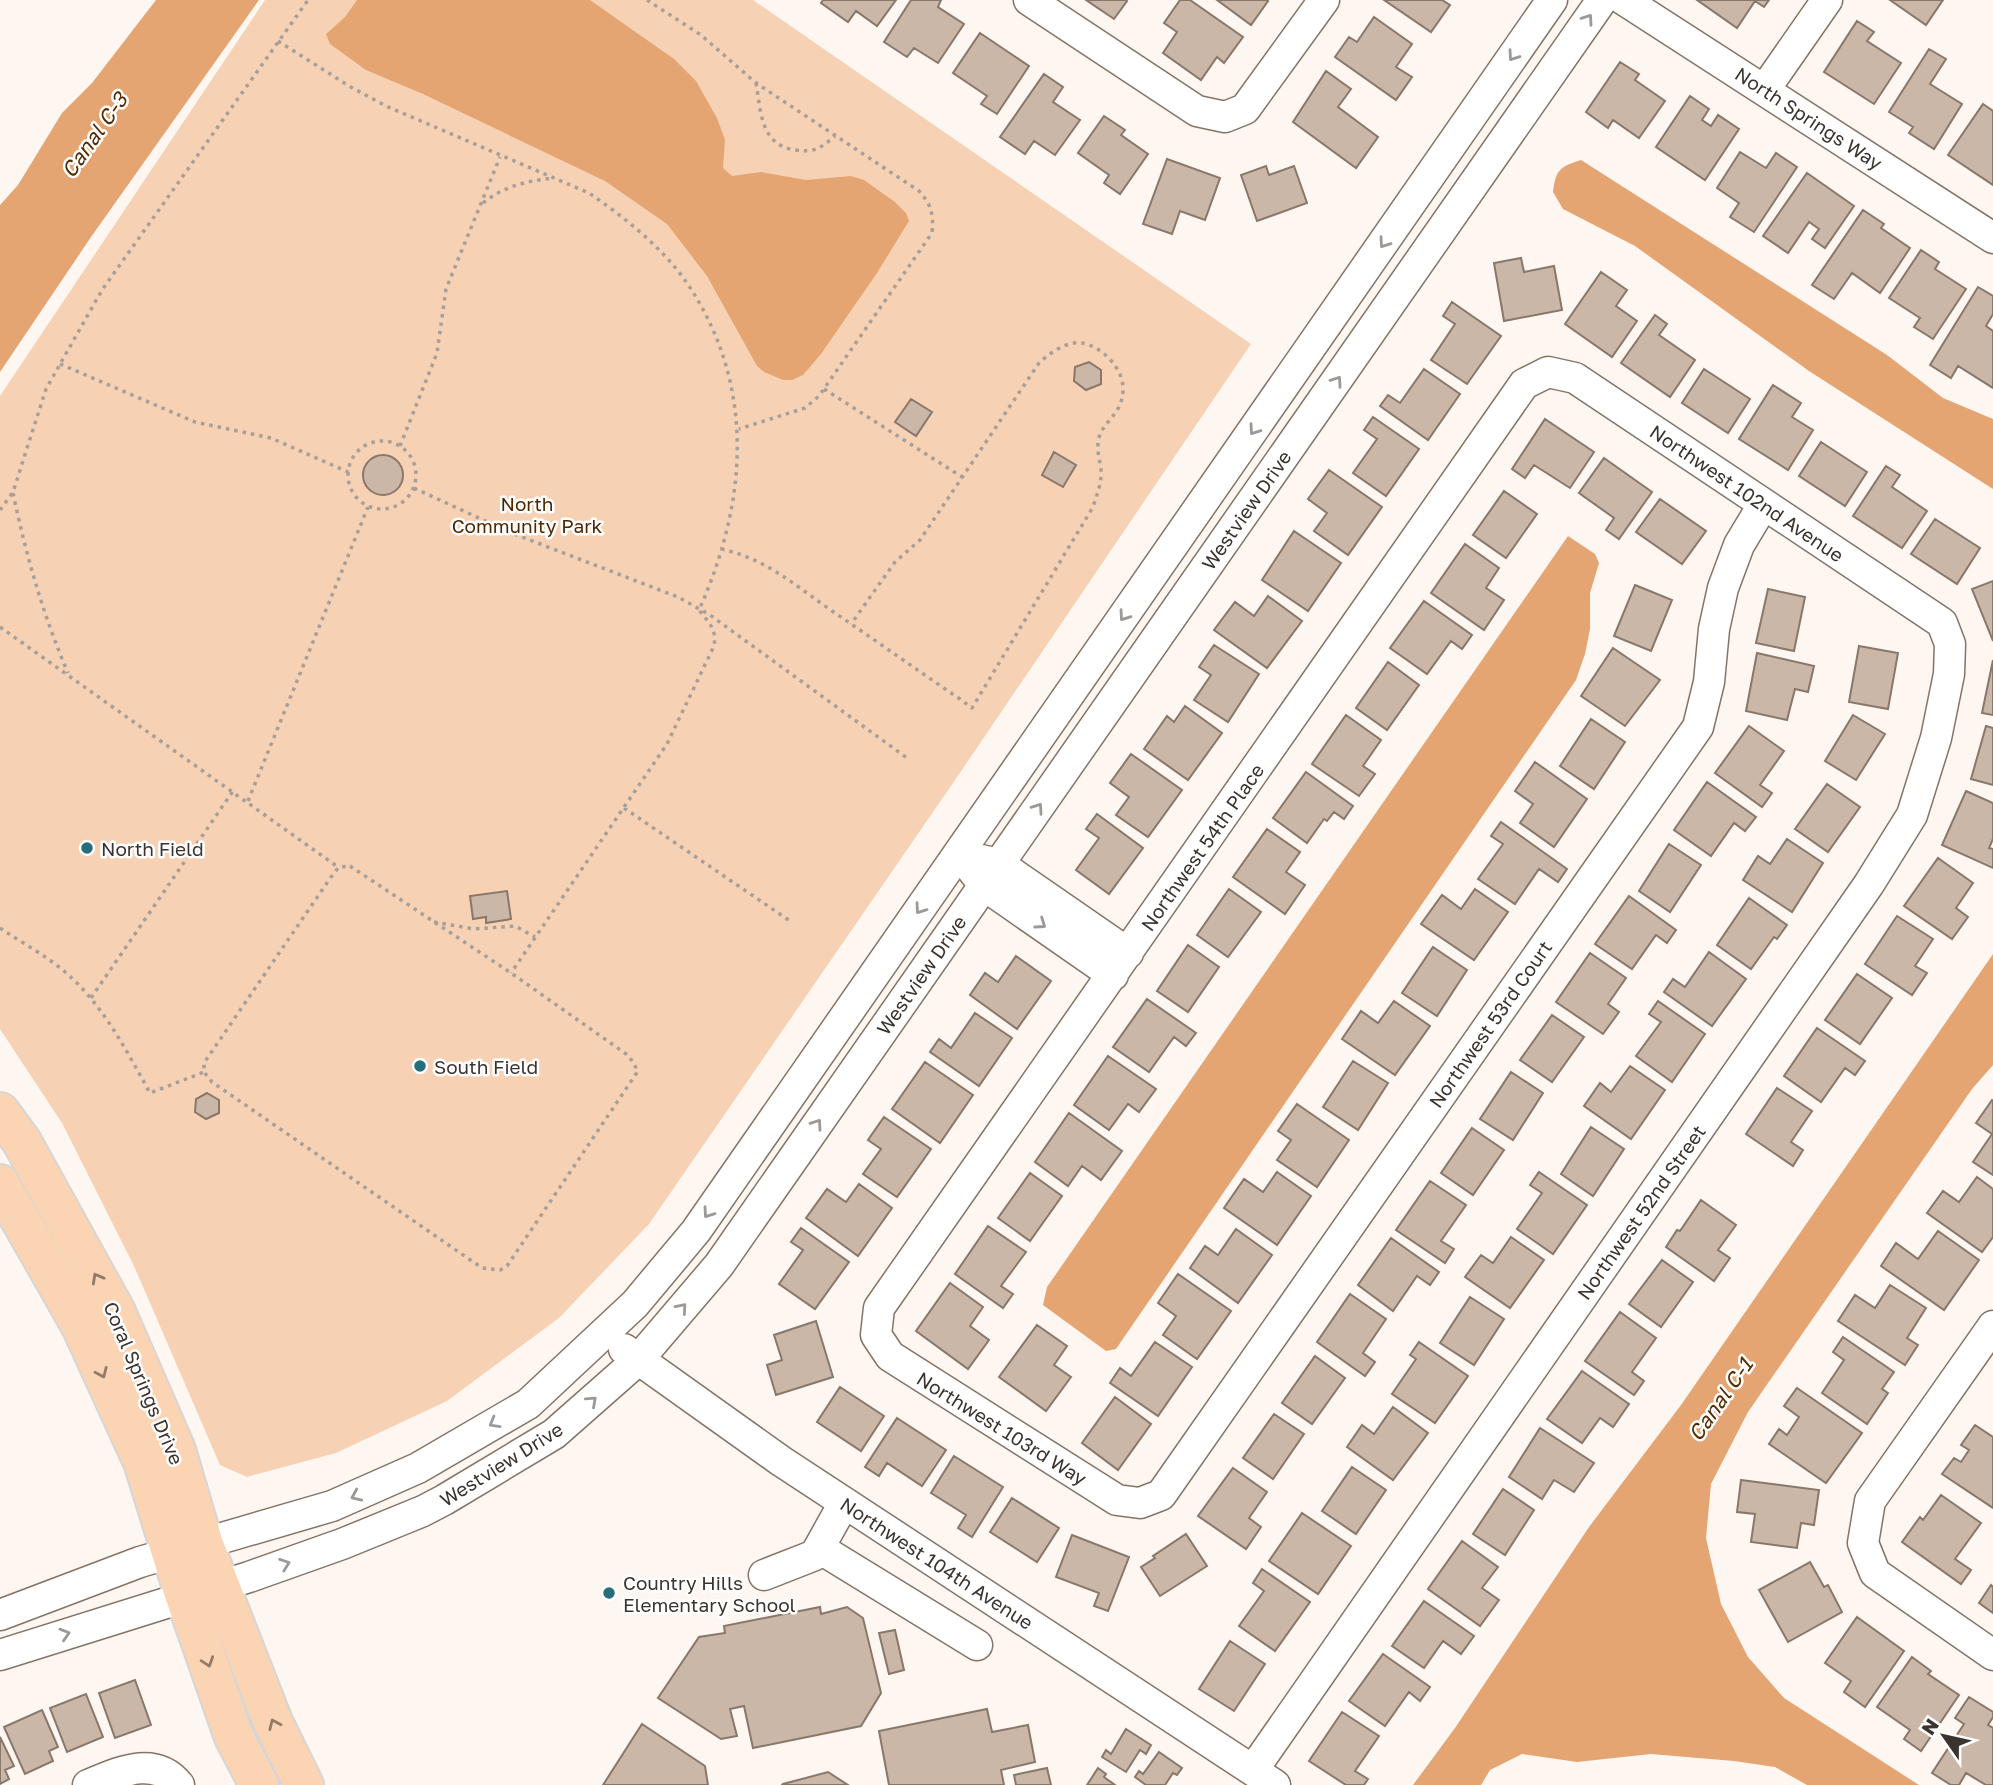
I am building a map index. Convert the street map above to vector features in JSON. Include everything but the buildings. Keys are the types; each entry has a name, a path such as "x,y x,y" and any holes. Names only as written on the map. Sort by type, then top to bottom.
{"main road":[{"name":"Coral Springs Drive","path":"0,1112 22,1142 116,1312 176,1450 188,1549"},
{"name":"Coral Springs Drive","path":"0,1184 81,1326 143,1462 188,1549 203,1592 234,1737 259,1785"},
{"name":"Coral Springs Drive","path":"203,1592 304,1785"}],"street":[{"path":"1029,0 1198,111 1225,117 1245,109 1324,0"},
{"name":"Westview Drive","path":"0,1615 140,1562 332,1506 418,1468 528,1404 635,1304 696,1231 1552,0"},
{"name":"Westview Drive","path":"0,1655 203,1592 342,1544 423,1511 554,1434 638,1360 719,1265 1602,0"},
{"name":"North Springs Way","path":"1624,0 1993,238"},
{"path":"1765,89 1826,0"},
{"name":"Northwest 102nd Avenue","path":"1548,372 1575,378 1942,623"},
{"name":"Northwest 54th Place","path":"876,1335 879,1308 1524,384 1548,372"},
{"name":"Northwest 53rd Court","path":"1140,1503 1161,1495 1698,727 1710,682 1714,629 1723,588 1739,545 1763,505"},
{"name":"Northwest 52nd Street","path":"1264,1778 1869,884 1912,815 1936,738 1948,674 1950,644 1942,623"},
{"path":"958,853 1120,964"},
{"path":"1993,1326 1870,1501 1863,1543 1875,1573 1993,1656"},
{"name":"Northwest 104th Avenue","path":"604,1334 781,1461 1264,1778"},
{"name":"Northwest 103rd Way","path":"876,1335 890,1356 901,1364 1117,1500 1140,1503"},
{"path":"764,1575 815,1555 844,1503"},
{"path":"819,1548 977,1645"},
{"path":"88,1785 131,1768 145,1767 170,1776 178,1785"}],"path":[{"path":"0,510 13,492 46,390 102,290 308,0"},
{"path":"647,0 701,35 756,83 919,191 930,203 934,218 932,233 824,388 805,408 739,429"},
{"path":"278,41 386,106 500,157 589,192 616,212 667,259 687,282 715,335 724,360 739,429 734,502 712,582 699,610"},
{"path":"756,83 763,122 772,140 783,148 815,151 835,135"},
{"path":"400,446 437,353 446,289 500,157"},
{"path":"481,204 497,191 556,177"},
{"path":"721,549 744,554 762,562 851,624 972,708 1093,507 1100,485 1097,445 1099,433 1114,418 1122,400 1123,384 1116,365 1108,356 1081,343 1059,348 1039,363 920,540 895,562 851,624"},
{"path":"60,364 195,422 271,438 348,472"},
{"path":"824,388 962,477"},
{"path":"378,440 390,441 409,453 415,464 414,488 400,504 390,509 369,507 352,493 348,472 350,461 366,444 378,440"},
{"path":"414,488 509,532 678,597 907,758"},
{"path":"13,492 25,550 54,641 68,675"},
{"path":"247,802 369,507"},
{"path":"511,973 667,744 714,646 714,629 699,610"},
{"path":"0,627 339,867 350,866 511,973 629,1056 638,1071 507,1266 500,1270 482,1268 212,1082 204,1072 204,1063 339,867"},
{"path":"91,998 233,792"},
{"path":"624,808 790,921"},
{"path":"432,921 474,929 515,926 535,937"},
{"path":"0,928 60,967 91,998 114,1030 150,1093 204,1072"}],"green space":[{"name":"North Community Park","path":"265,0 753,0 1251,344 649,1224 559,1318 447,1401 336,1453 247,1477 220,1465 134,1266 62,1123 0,1029 0,396"}],"water":[{"name":"Canal C-3","path":"156,0 259,0 91,237 0,372 0,205 18,185 62,113 92,83"},
{"path":"357,0 590,0 674,59 696,81 717,118 725,140 723,168 732,176 761,172 806,180 851,176 864,180 895,202 906,213 909,221 821,354 803,375 792,380 783,380 757,366 707,276 667,224 605,181 423,94 366,70 330,44 326,34 345,17"},
{"path":"1581,160 1887,355 1943,398 1993,419 1993,489 1809,371 1635,246 1563,209 1553,192 1556,179 1563,167"},
{"path":"1568,536 1595,554 1599,563 1590,593 1590,629 1576,680 1116,1349 1106,1351 1043,1305 1047,1287"},
{"name":"Canal C-1","path":"1993,954 1993,1065 1972,1089 1748,1412 1711,1484 1706,1538 1721,1604 1748,1657 1784,1698 1919,1785 1807,1785 1775,1767 1651,1754 1577,1762 1522,1754 1490,1770 1481,1785 1413,1785 1455,1728 1589,1527 1681,1405"}],"place":[{"name":"North Field","path":"87,848"},
{"name":"South Field","path":"420,1066"},
{"name":"Country Hills Elementary School","path":"609,1593"}]}
